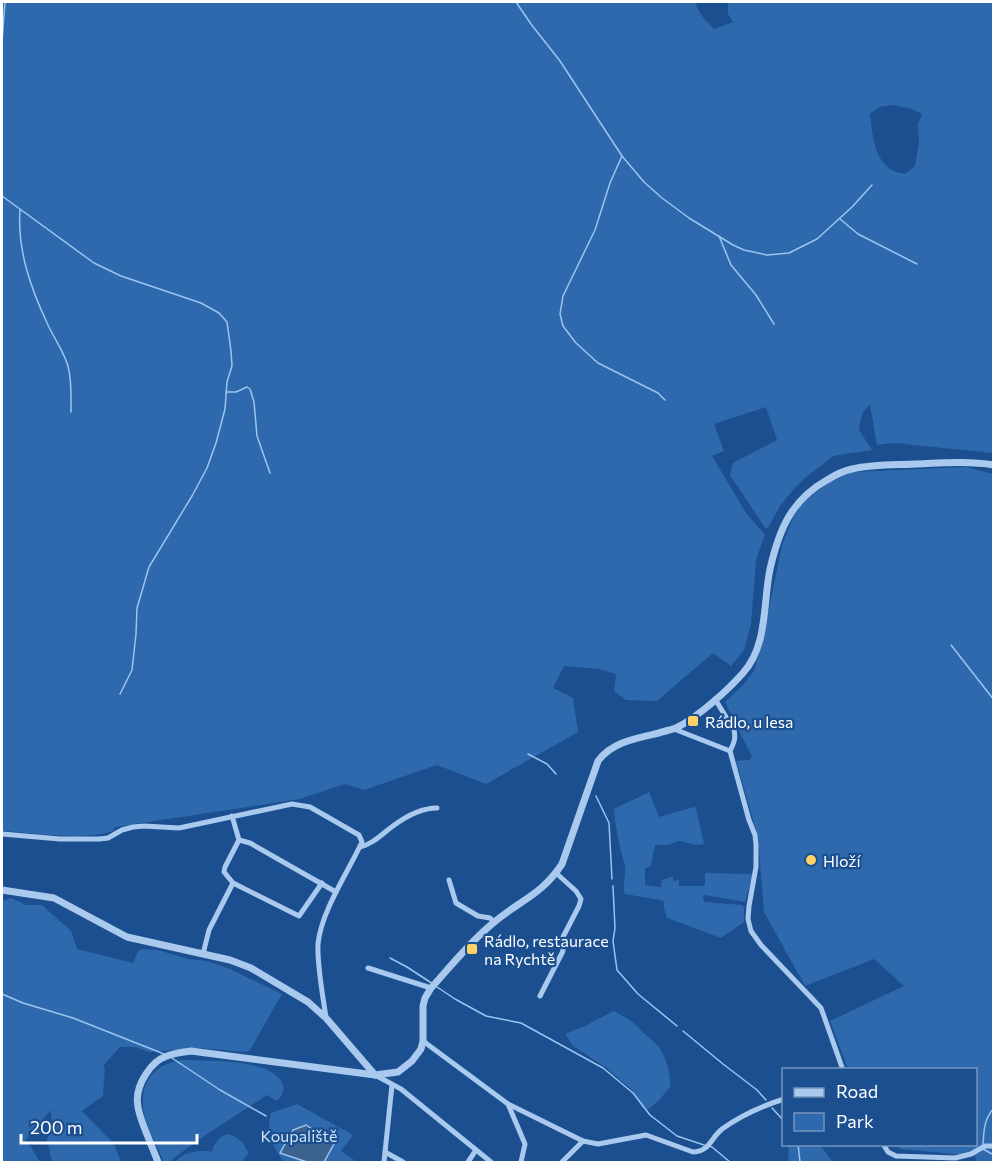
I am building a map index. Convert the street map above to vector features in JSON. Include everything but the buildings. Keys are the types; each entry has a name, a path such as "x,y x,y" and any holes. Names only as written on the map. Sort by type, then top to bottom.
{"street":[{"path":"158,1162 140,1118 137,1096 147,1072 154,1064 169,1055 190,1051 375,1075 398,1072 412,1061 421,1049 423,1006 431,988 494,922 541,890 556,873 566,854 598,761 603,755 625,742 674,729 715,699 746,670 758,649 770,569 779,538 797,504 818,485 845,471 873,466 958,462 993,465"},
{"path":"715,699 734,730 734,744 730,751 748,820 755,835 756,867 748,919 751,931 761,945 821,1008 842,1068"},
{"path":"674,729 730,751"},
{"path":"2,834 99,840 134,827 179,828 292,804 310,807 359,835 362,842 336,892 324,921 318,944 326,1018"},
{"path":"360,847 368,845 415,813 438,807"},
{"path":"232,816 239,840 224,872 233,883 299,916 322,884"},
{"path":"239,840 250,843 336,892"},
{"path":"540,996 563,951 563,937 581,899 576,891 556,873"},
{"path":"449,880 456,903 494,922"},
{"path":"203,954 209,930 233,883"},
{"path":"2,890 54,898 127,937 230,960 250,968 308,1002 326,1018 375,1075 401,1089 491,1162"},
{"path":"368,968 431,988"},
{"path":"423,1041 508,1104 583,1141 598,1144 646,1135 693,1152 701,1152 722,1130 766,1105 782,1099"},
{"path":"384,1162 392,1085"},
{"path":"508,1104 525,1144 521,1162"},
{"path":"562,1162 583,1141"},
{"path":"884,1146 888,1152 896,1156 955,1158 971,1154 986,1146 993,1146"},
{"path":"468,1162 476,1150"},
{"path":"385,1152 403,1162"}],"green space":[{"path":"2,2 695,2 698,10 714,29 733,22 728,14 728,2 993,2 993,453 894,443 877,445 870,405 863,413 859,430 872,450 833,456 793,490 780,506 768,528 765,528 730,475 733,463 777,440 766,407 714,424 724,451 712,456 746,513 765,535 756,560 751,624 744,650 731,666 713,653 657,701 626,700 614,691 616,674 599,669 564,666 553,688 573,698 578,732 486,784 437,765 364,790 345,784 300,799 115,827 113,831 89,836 2,831","holes":["893,105 912,109 922,114 918,124 919,142 915,166 905,174 887,167 877,152 870,114 879,107"]},
{"path":"966,467 993,474 993,1162 977,1162 975,1156 901,1149 896,1146 977,1146 977,1068 848,1068 830,1021 904,986 874,959 805,986 764,912 758,837 736,761 749,760 752,757 725,702 754,671 782,545 794,516 804,501 826,484 852,472"},
{"path":"649,792 659,817 696,808 704,844 696,845 679,841 668,845 655,845 651,865 645,868 645,885 661,887 662,880 673,876 673,881 679,880 679,886 703,886 706,873 751,874 753,876 745,902 705,895 703,897 704,902 742,905 744,908 744,922 721,938 667,918 664,902 660,900 625,894 625,864 621,854 614,809"},
{"path":"11,898 26,905 42,905 71,931 77,949 133,963 138,951 158,950 188,959 207,961 230,969 282,994 250,1050 246,1052 199,1048 149,1052 136,1047 120,1047 103,1066 105,1068 103,1096 82,1111 114,1144 121,1162 52,1162 47,1139 52,1127 51,1110 25,1141 40,1162 2,1162 2,901"},
{"path":"614,1011 630,1020 659,1047 666,1061 670,1087 648,1109 642,1108 632,1090 608,1069 573,1046 566,1035"},
{"path":"183,1060 253,1065 277,1076 283,1085 282,1095 277,1101 267,1095 195,1142 169,1162 164,1162 145,1119 144,1093 150,1077 156,1071 172,1062"},
{"name":"Koupaliště","path":"297,1104 353,1135 341,1151 354,1160 353,1162 283,1162 273,1144 269,1121 271,1113"},
{"path":"227,1134 238,1138 249,1153 241,1162 176,1162 191,1152 212,1152 217,1141"},
{"path":"789,1146 821,1146 833,1162 788,1162"}],"shaded area":[{"path":"306,1125 334,1144 324,1162 307,1162 280,1153 293,1130"}],"waterway":[{"path":"2,42 5,2"},
{"path":"516,2 560,61 622,156 644,182 689,218 733,245 767,255 789,253 817,239 872,185"},
{"path":"622,156 610,183 595,230 563,296 560,314 563,326 576,343 598,363 658,393 665,400"},
{"path":"2,196 94,263 121,276 201,303 219,313 227,322 232,366 227,382 225,409 216,443 207,468 192,496 149,567 137,608 132,670 120,694"},
{"path":"20,210 21,240 26,269 50,330 68,366 71,383 71,412"},
{"path":"840,219 858,234 917,264"},
{"path":"719,236 731,265 756,295 774,324"},
{"path":"226,392 236,392 247,387 250,389 254,402 257,436 270,473"},
{"path":"951,645 994,700"},
{"path":"528,754 547,764 556,774"},
{"path":"596,796 609,823 612,879"},
{"path":"613,886 615,928 613,941 617,970 638,994 677,1026"},
{"path":"390,958 433,984"},
{"path":"437,987 486,1016 521,1023 603,1068 633,1093 650,1115 677,1136 704,1145"},
{"path":"2,994 23,1003 73,1018 164,1054"},
{"path":"683,1031 757,1090 766,1100"},
{"path":"172,1058 220,1090 266,1116"},
{"path":"772,1108 782,1119"},
{"path":"983,1144 986,1121 994,1108"},
{"path":"709,1146 730,1162"},
{"path":"798,1146 800,1162"},
{"path":"983,1149 994,1155"}],"place":[{"name":"Rádlo, u lesa","path":"693,721"},
{"name":"Hloží","path":"811,860"},
{"name":"Rádlo, restaurace na Rychtě","path":"472,949"}]}
